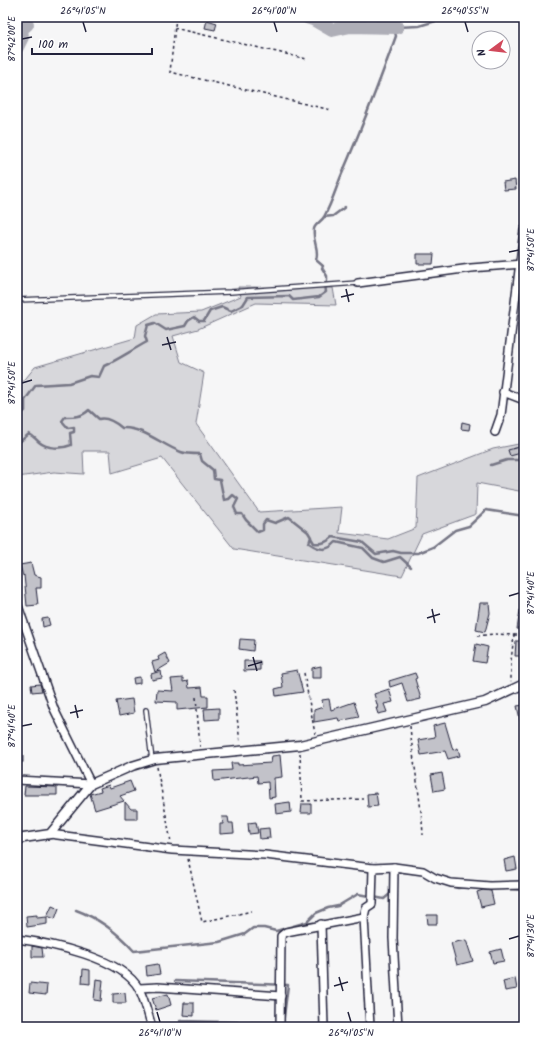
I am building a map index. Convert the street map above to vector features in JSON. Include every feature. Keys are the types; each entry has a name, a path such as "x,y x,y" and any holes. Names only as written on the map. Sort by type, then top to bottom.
{"street":[{"path":"495,432 501,415 522,264 524,230"},
{"path":"358,283 471,268 522,264"},
{"path":"504,392 524,400"},
{"path":"17,603 54,709 91,784"},
{"path":"17,780 91,784 132,766 154,760 317,742 485,702 524,684"},
{"path":"50,834 91,784"},
{"path":"17,839 50,834 172,850 265,855 373,868 394,867 423,871 435,878 451,883 490,886 524,885"},
{"path":"394,867 393,938 398,1027"},
{"path":"370,1027 364,916 366,908 372,904 373,868"},
{"path":"280,1027 281,936 286,932 364,916"},
{"path":"321,924 324,1027"},
{"path":"17,939 50,944 95,957 122,971 139,988 152,1027"},
{"path":"139,988 166,987 281,996"}],"lane":[{"path":"17,300 230,292 358,283"},
{"path":"146,710 154,760"}],"path":[{"path":"176,17 170,72 331,110"},
{"path":"174,28 307,59"},
{"path":"477,636 494,634 524,635"},
{"path":"514,635 511,661 511,685 515,689"},
{"path":"304,673 317,742"},
{"path":"234,690 240,750"},
{"path":"196,697 201,754"},
{"path":"410,720 413,759 419,790 423,835"},
{"path":"300,745 302,801 363,799"},
{"path":"154,760 172,850"},
{"path":"186,851 202,922 252,911"}],"shaded area":[{"path":"238,287 333,288 336,305 256,303 198,329 173,336 181,362 204,373 196,424 259,512 342,507 339,533 388,539 416,528 418,478 493,449 524,443 524,492 477,483 476,514 422,534 402,576 234,549 162,458 112,473 110,451 83,451 84,474 54,472 17,477 17,389 35,367 135,338 137,325 156,314 201,312 241,296"}],"building":[{"path":"207,20 217,23 215,30 205,28"},
{"path":"515,180 516,189 504,190 503,182"},
{"path":"417,254 434,254 433,264 417,264"},
{"path":"462,422 470,424 469,430 461,429"},
{"path":"519,447 521,453 510,456 508,450"},
{"path":"31,563 34,575 41,577 41,588 36,588 38,605 27,606 24,575 23,576 20,565"},
{"path":"480,603 489,603 490,613 485,632 476,630"},
{"path":"520,610 524,611 524,630 517,629"},
{"path":"48,618 50,625 43,627 42,619"},
{"path":"240,639 254,640 253,651 239,649"},
{"path":"516,641 524,641 524,656 515,656"},
{"path":"476,644 488,647 485,663 473,661"},
{"path":"165,653 170,663 155,672 152,662 159,660 158,657"},
{"path":"244,661 260,661 260,670 244,671"},
{"path":"321,666 321,678 312,678 312,668"},
{"path":"297,670 303,692 276,696 275,689 283,687 281,673"},
{"path":"161,671 162,678 152,680 151,674"},
{"path":"415,673 417,678 415,679 421,699 408,702 402,683 390,687 389,681"},
{"path":"140,677 140,683 134,684 133,678"},
{"path":"183,678 183,682 188,681 189,688 202,687 203,696 208,696 208,707 177,710 177,702 156,701 157,690 173,691 171,679"},
{"path":"40,684 42,691 32,692 31,685"},
{"path":"389,689 393,702 384,704 387,712 378,714 374,694"},
{"path":"132,699 134,713 119,716 116,701"},
{"path":"329,699 331,710 354,702 359,717 339,721 338,718 314,722 314,710 323,707 322,700"},
{"path":"524,705 524,724 521,724 517,706"},
{"path":"219,708 219,719 205,720 204,709"},
{"path":"445,723 453,750 458,748 460,756 448,759 445,751 421,755 418,740 435,737 433,726"},
{"path":"280,755 282,777 274,778 275,797 269,798 268,782 258,783 257,776 214,781 213,771 232,770 231,763 238,763 238,765 271,763 272,756"},
{"path":"17,756 23,756 23,762 17,762"},
{"path":"442,773 445,789 434,791 431,775"},
{"path":"130,781 134,791 120,796 124,801 95,810 90,794 101,791 100,788 109,785 110,788"},
{"path":"25,786 57,787 57,795 24,795"},
{"path":"376,793 378,806 368,807 367,794"},
{"path":"125,802 131,809 137,809 137,819 125,819"},
{"path":"290,802 291,812 276,814 275,804"},
{"path":"302,804 311,804 311,813 301,813"},
{"path":"222,817 228,817 229,823 233,823 234,833 220,834 220,824 223,824"},
{"path":"256,822 258,833 249,834 248,823"},
{"path":"269,828 270,838 260,839 259,829"},
{"path":"515,857 517,869 506,871 504,860"},
{"path":"483,890 491,891 494,904 481,907 477,892"},
{"path":"52,905 59,908 55,919 47,916"},
{"path":"37,915 37,918 47,917 47,924 27,927 26,916"},
{"path":"427,915 437,915 437,924 428,924"},
{"path":"466,940 473,961 457,965 451,943"},
{"path":"32,946 42,948 43,957 32,957"},
{"path":"501,949 504,961 493,963 490,952"},
{"path":"158,964 160,974 147,976 146,966"},
{"path":"83,969 90,970 90,984 82,983"},
{"path":"515,978 517,989 505,991 503,981"},
{"path":"96,979 103,980 101,1001 94,1000"},
{"path":"30,983 47,985 46,995 29,993"},
{"path":"125,993 126,1003 113,1003 113,994"},
{"path":"168,994 171,1005 156,1010 152,998"},
{"path":"184,1003 194,1003 194,1016 183,1015"}],"waterway":[{"path":"17,47 22,37 21,29 27,24 21,17"},
{"path":"307,17 332,30 350,26 397,27"},
{"path":"324,217 363,124 383,71 396,36 394,29 397,27 419,26 449,17"},
{"path":"17,416 25,411 25,400 36,385 69,383 90,376 99,377 104,366 147,342 145,336 148,325 155,323 166,330 185,326 188,321 194,317 199,321 204,321 210,311 222,307 231,311 243,305 248,297 289,296 293,300 319,297 326,292 325,284 327,281 327,276 322,268 323,266 316,260 317,252 314,229 324,217 333,216 345,207"},
{"path":"17,444 29,434 46,446 59,448 71,445 70,433 74,432 74,427 68,428 62,421 65,417 75,417 89,410 99,419 114,422 122,428 130,428 145,433 181,452 188,454 200,454 202,461 213,470 214,479 220,480 224,500 229,499 233,495 238,499 234,507 237,514 242,514 258,532 263,530 263,524 266,520 275,523 289,517 308,532 311,537 309,543 316,547 326,549 336,542 363,548 373,558 384,562 400,557 411,567"},
{"path":"491,465 507,460 524,460"},
{"path":"311,538 314,543 325,542 333,537 362,542 376,554 393,551 401,553 418,553 433,547 455,530 469,526 486,510 524,516"},
{"path":"396,871 413,873"},
{"path":"451,886 458,888 466,887"},
{"path":"498,888 524,890"},
{"path":"76,910 92,917 107,927 134,951 219,942 245,934 253,928 264,928 276,931 307,922 316,913 338,906 358,894 384,899 391,893"},
{"path":"175,981 288,985 283,1024"},
{"path":"180,1021 279,1023"}]}
